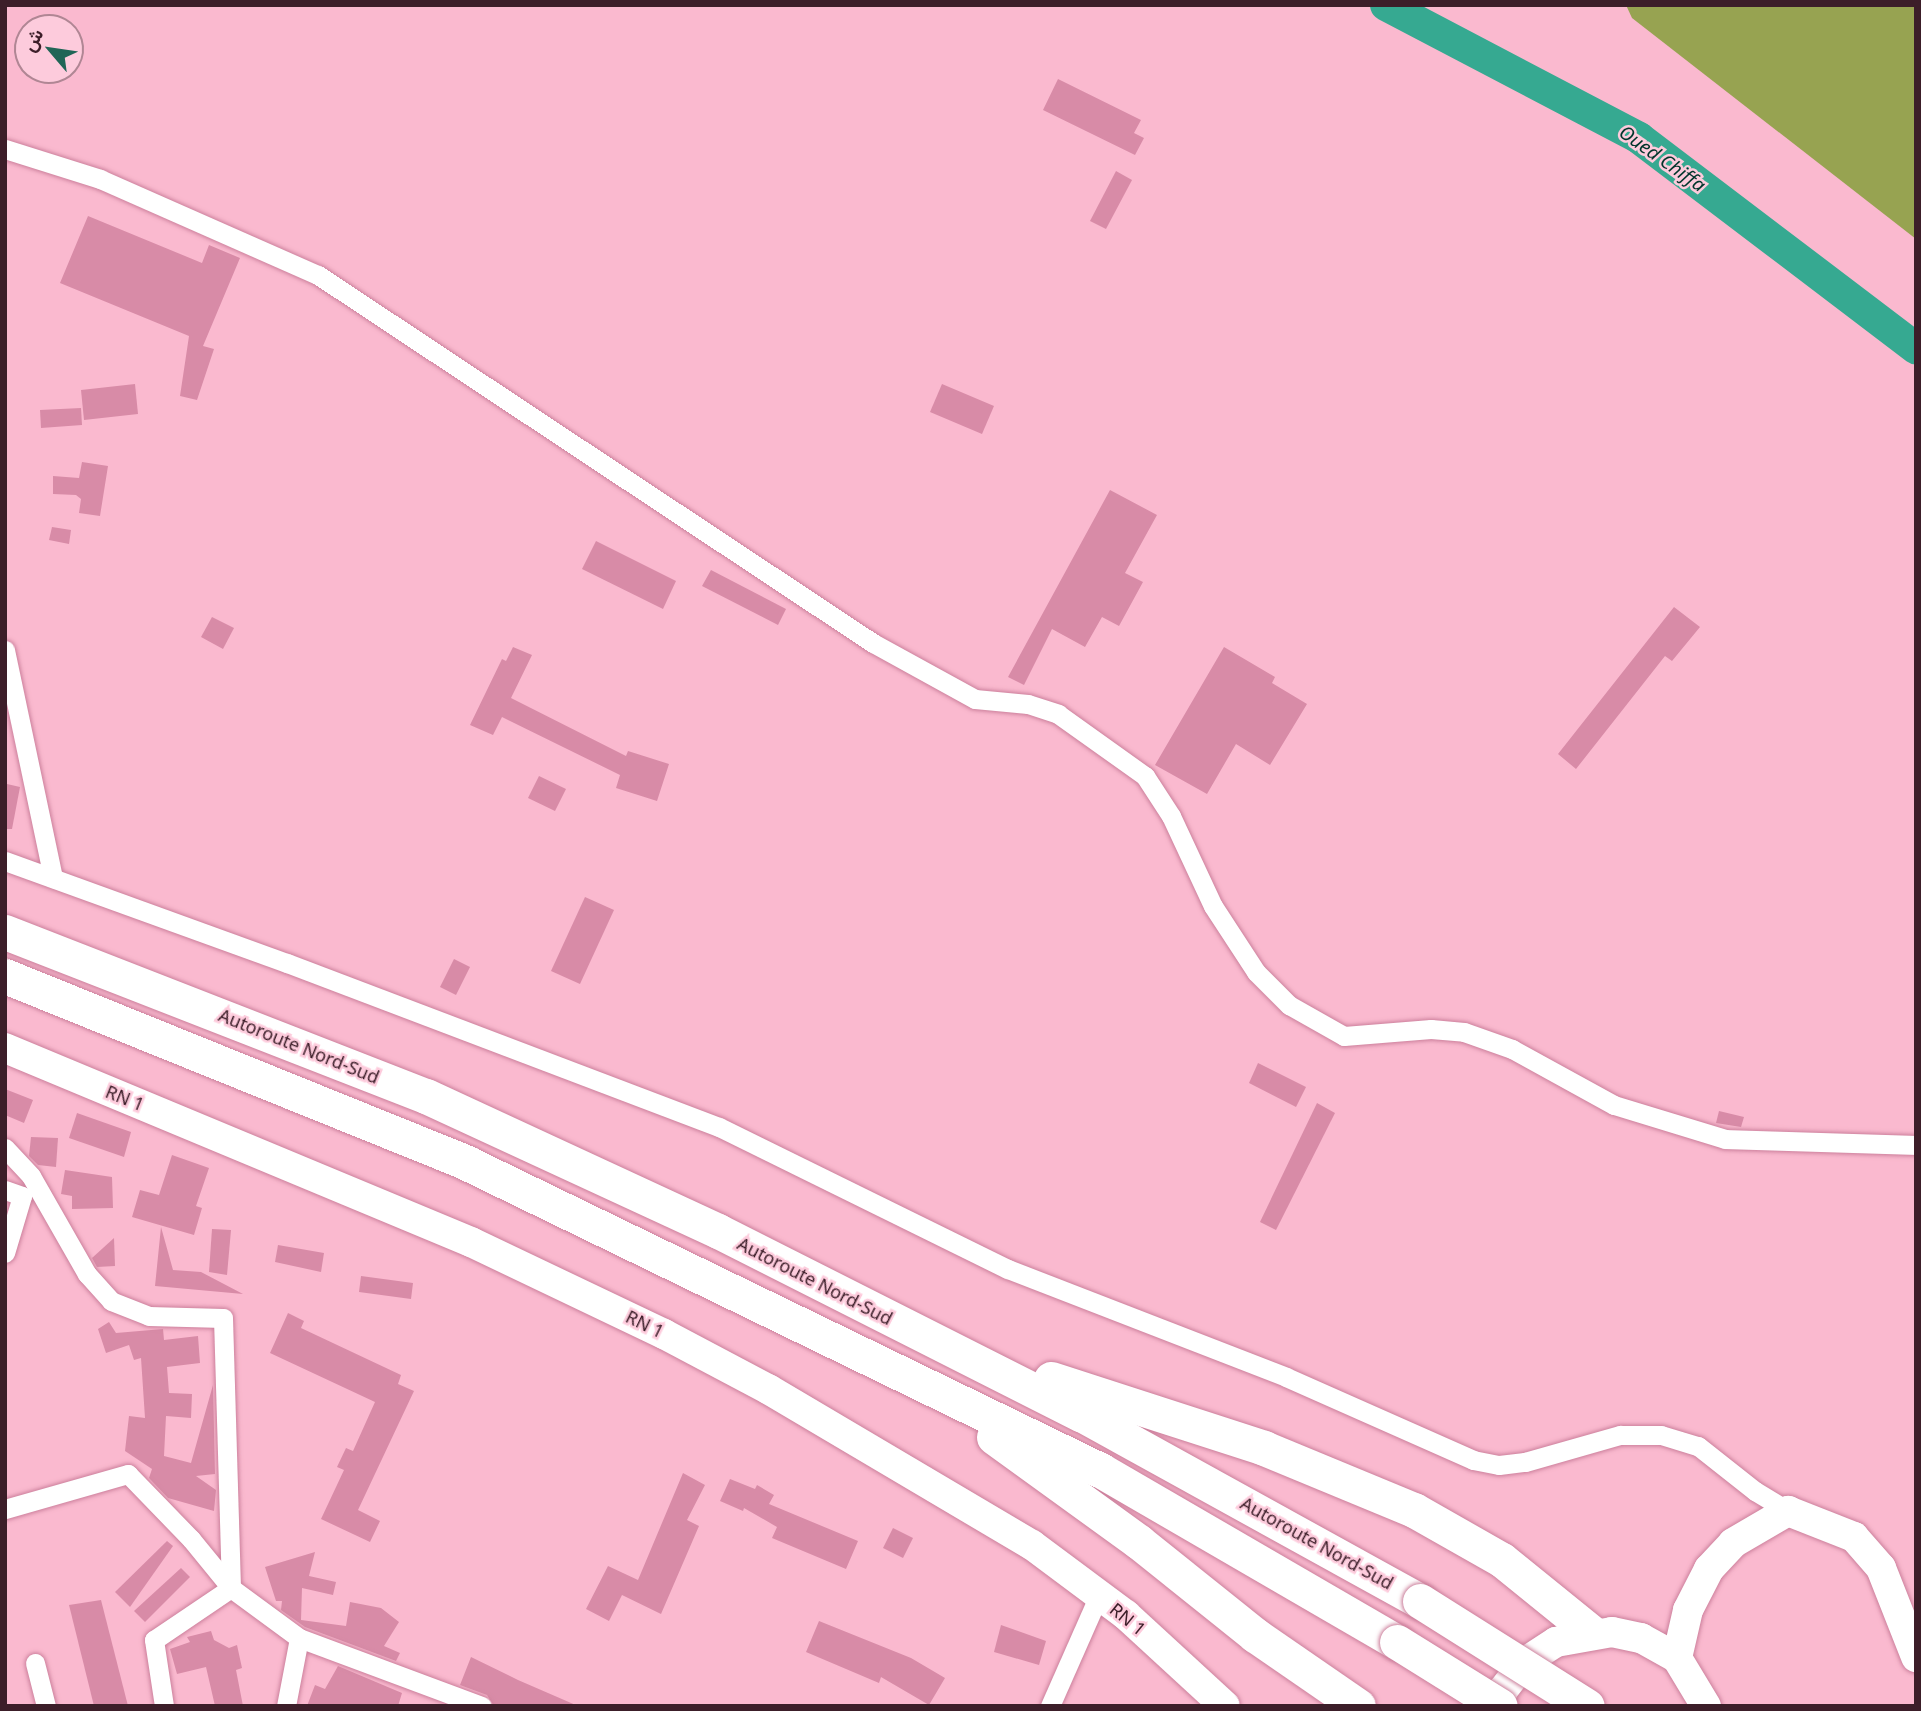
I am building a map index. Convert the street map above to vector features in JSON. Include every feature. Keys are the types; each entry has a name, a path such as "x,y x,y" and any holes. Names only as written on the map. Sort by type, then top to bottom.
{"highway":[{"name":"Autoroute Nord-Sud","path":"5,932 476,1118 718,1231 1082,1414 1420,1601 1587,1706"},
{"path":"5,975 467,1163 925,1384 1100,1470 1397,1642 1499,1706"},
{"path":"939,1343 1002,1357 1055,1381 1264,1448 1372,1491 1470,1540 1591,1632"},
{"path":"925,1384 1139,1542 1255,1635 1359,1706"}],"main road":[{"name":"RN 1","path":"6,1051 471,1242 664,1334 972,1506 1099,1595 1225,1706"},
{"path":"1676,1658 1688,1610 1709,1569 1733,1544 1788,1511 1854,1537 1881,1568 1916,1657"},
{"path":"1641,1638 1688,1610"},
{"path":"1499,1706 1525,1662 1556,1642 1591,1632 1641,1638 1676,1658 1706,1706"}],"street":[{"path":"5,149 100,179 318,275 873,643 975,699 1028,704 1058,714 1144,776 1171,816 1213,906 1256,972 1289,1006 1344,1036 1430,1030 1464,1032 1512,1049 1614,1105 1725,1139 1916,1145"},
{"path":"5,650 53,878"},
{"path":"5,861 719,1127 1007,1269 1286,1377 1473,1460 1499,1465 1525,1462 1620,1435 1661,1435 1698,1446 1755,1491 1788,1511"},
{"path":"5,1148 31,1176 87,1274 111,1301 149,1316 223,1318 230,1588"},
{"path":"5,1190 22,1196 5,1253"},
{"path":"5,1509 128,1474 191,1539 230,1588 299,1638 482,1706"},
{"path":"164,1706 154,1640 230,1588"},
{"path":"1050,1706 1099,1595"},
{"path":"286,1706 299,1638"},
{"path":"34,1663 46,1706"}],"green space":[{"path":"1626,5 1916,5 1916,239 1632,18"}],"building":[{"path":"1058,79 1141,120 1134,133 1144,138 1135,155 1043,110"},
{"path":"1116,171 1132,180 1106,229 1090,221"},
{"path":"88,216 202,263 209,245 240,258 203,346 214,349 197,400 180,396 189,336 60,283"},
{"path":"135,384 138,414 84,420 81,390"},
{"path":"942,384 994,406 982,434 930,412"},
{"path":"81,408 82,425 41,428 40,410"},
{"path":"82,462 108,466 100,516 79,513 81,499 76,495 53,494 53,476 79,478"},
{"path":"1110,490 1157,515 1125,573 1143,582 1119,626 1102,617 1085,647 1052,629 1024,685 1008,677"},
{"path":"52,527 71,530 69,544 49,540"},
{"path":"596,541 676,581 663,609 582,569"},
{"path":"711,570 786,609 778,625 702,586"},
{"path":"1674,607 1700,627 1672,661 1665,656 1576,769 1558,754"},
{"path":"212,617 234,628 223,649 201,637"},
{"path":"513,647 532,655 511,698 626,756 628,751 669,764 657,801 616,788 620,775 502,717 493,735 470,725 502,659 506,661"},
{"path":"1224,647 1275,677 1272,683 1307,704 1270,765 1236,744 1207,794 1155,765"},
{"path":"539,776 566,789 555,811 528,798"},
{"path":"7,784 20,787 12,829 5,829"},
{"path":"585,897 614,910 580,984 551,971"},
{"path":"454,959 470,967 456,995 440,987"},
{"path":"1258,1063 1306,1087 1296,1107 1249,1083"},
{"path":"5,1089 33,1100 24,1123 5,1115"},
{"path":"1317,1103 1335,1113 1276,1230 1260,1222"},
{"path":"1719,1111 1744,1117 1741,1127 1716,1123"},
{"path":"77,1113 131,1132 124,1157 69,1138"},
{"path":"31,1137 58,1138 56,1167 38,1165 29,1156"},
{"path":"172,1155 209,1168 196,1206 202,1208 194,1235 132,1217 140,1190 159,1195"},
{"path":"65,1170 112,1177 113,1208 72,1209 72,1196 61,1194"},
{"path":"161,1227 173,1270 201,1272 243,1294 155,1286"},
{"path":"212,1229 231,1230 227,1275 209,1272"},
{"path":"114,1238 115,1266 97,1267 92,1258"},
{"path":"278,1245 324,1253 321,1272 275,1262"},
{"path":"361,1276 413,1283 411,1299 359,1292"},
{"path":"288,1313 304,1321 301,1328 401,1375 398,1384 414,1391 358,1510 380,1521 370,1542 321,1519 344,1470 337,1467 346,1448 353,1451 375,1402 270,1353"},
{"path":"109,1322 116,1333 163,1329 164,1340 198,1336 200,1363 167,1367 169,1393 192,1394 191,1418 166,1416 164,1456 191,1463 213,1385 215,1474 196,1476 216,1490 214,1511 168,1498 149,1478 152,1469 125,1451 129,1416 145,1418 141,1358 134,1360 129,1345 106,1353 98,1329"},
{"path":"683,1473 705,1485 687,1520 699,1526 661,1614 622,1595 609,1621 586,1609 608,1566 638,1580"},
{"path":"730,1479 755,1489 757,1485 774,1495 769,1504 858,1541 846,1569 772,1538 777,1527 744,1508 743,1511 720,1501"},
{"path":"893,1528 913,1538 903,1558 883,1548"},
{"path":"167,1541 173,1546 130,1607 115,1592"},
{"path":"315,1552 309,1576 336,1582 333,1595 302,1588 301,1620 346,1626 350,1602 381,1608 399,1622 384,1646 400,1653 396,1661 305,1627 281,1610 282,1601 276,1601 265,1567"},
{"path":"181,1568 190,1577 145,1622 134,1611"},
{"path":"101,1600 128,1706 94,1706 69,1605"},
{"path":"819,1621 911,1658 945,1678 929,1705 881,1677 879,1683 806,1652"},
{"path":"1001,1625 1046,1641 1039,1665 994,1652"},
{"path":"211,1631 214,1640 229,1648 237,1645 242,1668 236,1670 243,1706 215,1706 206,1667 177,1674 170,1649 190,1642 187,1637"},
{"path":"471,1657 578,1706 494,1706 487,1695 460,1685"},
{"path":"338,1666 402,1693 398,1706 307,1706 315,1685 325,1689"}],"waterway":[{"name":"Oued Chiffa","path":"1386,5 1639,138 1916,348"}]}
